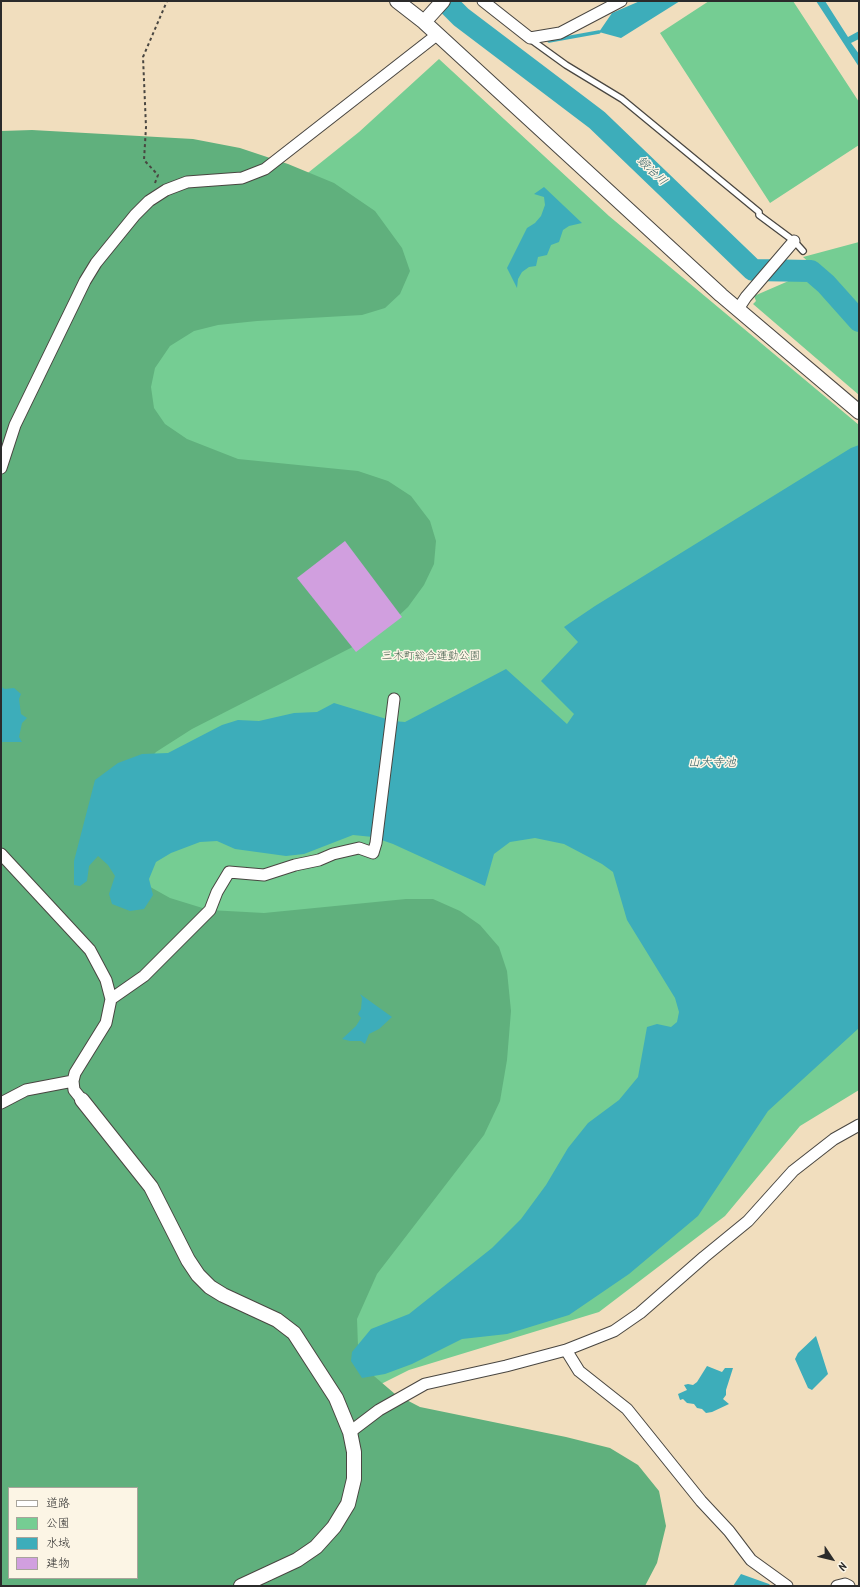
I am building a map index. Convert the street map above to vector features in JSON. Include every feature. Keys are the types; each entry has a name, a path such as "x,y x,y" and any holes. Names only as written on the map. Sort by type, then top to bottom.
{"street":[{"path":"397,1 438,34 738,309 859,412"},
{"path":"483,1 530,38 560,33 621,1"},
{"path":"424,22 439,6"},
{"path":"1,468 15,425 85,281 96,263 135,215 149,201 166,190 187,182 242,178 265,169 438,34"},
{"path":"738,309 746,297 794,241"},
{"path":"111,999 144,976 210,910 217,892 229,872 264,875 359,848 372,853 376,842 394,699"},
{"path":"1,854 90,950 106,980 111,999 106,1023 75,1073 73,1081 74,1090 151,1187 188,1260 198,1274 210,1287 223,1295 277,1320 294,1333 336,1398 350,1432 354,1452 354,1479 348,1504 334,1527 316,1547 297,1560 241,1586"},
{"path":"1,1103 26,1090 73,1081"},
{"path":"350,1432 378,1410 425,1384 506,1366 566,1350 614,1331 640,1313 748,1221 793,1172 834,1139 859,1125"},
{"path":"566,1350 578,1371 626,1408 701,1501 729,1531 751,1560 786,1586"},
{"path":"837,1586 845,1584 849,1586"}],"lane":[{"path":"530,38 566,65 622,99 759,212 759,215 794,241 803,251"}],"path":[{"path":"149,201 158,175 144,160 146,127 143,57 167,1"}],"green space":[{"path":"709,1 793,1 859,102 859,145 770,203 660,33"},
{"name":"三木町総合運動公園","path":"439,59 609,216 859,425 859,1090 800,1126 725,1216 599,1312 409,1370 359,1395 1,651 12,520 289,188 359,132"},
{"path":"32,130 193,139 240,148 288,164 334,183 375,211 402,248 410,271 400,294 385,308 362,315 257,321 218,325 194,331 170,346 155,368 151,387 154,408 165,424 187,439 238,459 358,471 388,481 411,496 430,521 436,541 434,564 424,585 408,607 380,633 192,729 156,752 129,782 136,879 170,898 209,910 264,913 406,899 433,899 460,911 480,925 499,947 507,971 511,1011 507,1060 500,1101 484,1135 377,1274 357,1319 358,1346 367,1370 395,1394 420,1407 566,1437 610,1448 638,1465 659,1491 666,1526 657,1563 645,1586 1,1586 1,131"},
{"path":"859,242 859,312 832,283 803,257"},
{"path":"807,273 859,330 859,395 753,304 756,301 754,296"}],"water":[{"path":"640,1 680,1 621,38 599,32 612,13"},
{"path":"816,1 825,1 848,37 859,31 859,39 851,43 859,54 859,67"},
{"path":"544,187 582,223 569,226 563,230 559,242 551,245 547,255 538,257 536,266 529,267 522,272 518,279 517,288 507,268 527,228 535,223 541,216 545,205 544,197 534,194"},
{"name":"山大寺池","path":"859,445 859,1028 768,1111 698,1216 629,1274 569,1315 507,1334 462,1339 412,1364 385,1374 362,1378 351,1361 352,1352 371,1329 409,1314 492,1248 521,1219 546,1185 568,1148 588,1123 619,1100 638,1077 647,1027 657,1024 671,1027 677,1022 679,1012 675,998 627,920 613,872 602,864 564,844 535,838 510,842 494,854 485,886 393,844 373,837 353,835 304,854 286,856 235,849 217,841 200,842 171,853 156,862 149,879 153,895 144,909 130,911 112,904 109,894 115,876 108,865 98,856 89,866 87,881 80,886 74,885 74,861 95,780 118,763 142,754 168,753 222,725 238,720 259,721 294,713 317,712 334,703 393,721 405,722 506,669 567,724 574,714 541,681 578,642 564,627 595,606 851,448"},
{"path":"1,687 5,689 14,688 21,694 19,699 21,714 27,718 22,723 19,737 22,742 1,742"},
{"path":"360,994 392,1017 379,1029 369,1034 365,1044 361,1041 342,1039 356,1026 361,1018 358,1014 361,1009 362,998"},
{"path":"816,1336 828,1374 812,1390 808,1388 795,1359 798,1353"},
{"path":"707,1366 722,1372 725,1368 733,1368 726,1390 726,1395 723,1399 729,1404 712,1412 706,1413 702,1409 697,1408 694,1404 687,1403 683,1399 680,1400 678,1394 687,1390 684,1385 693,1385 697,1382"},
{"path":"741,1574 769,1584 771,1586 733,1586"}],"building":[{"path":"345,541 402,617 356,652 297,578"}],"waterway":[{"name":"鍛冶川","path":"445,1 461,17 597,120 753,270 811,271 826,284 859,321"},
{"path":"549,41 599,32"}]}
